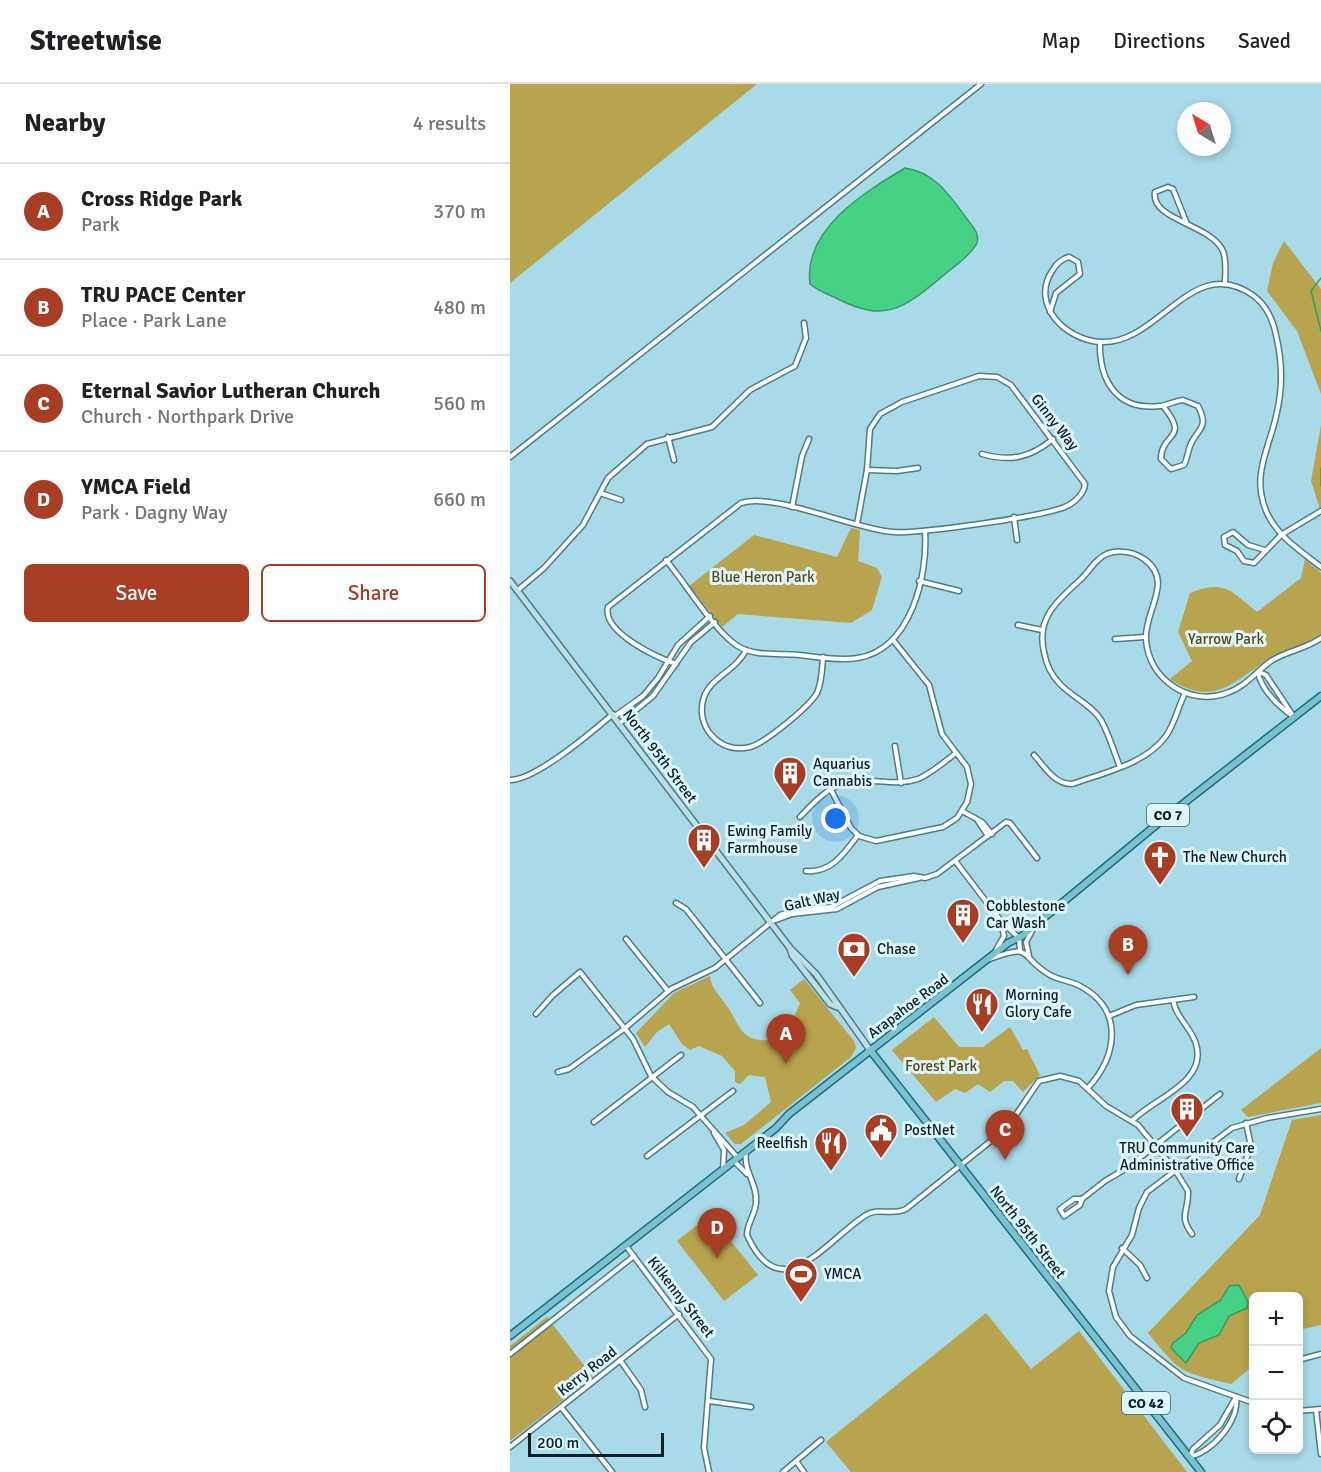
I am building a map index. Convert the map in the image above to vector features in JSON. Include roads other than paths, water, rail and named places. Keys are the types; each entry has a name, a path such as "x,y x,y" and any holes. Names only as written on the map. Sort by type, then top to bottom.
{"main road":[{"name":"North 95th Street","path":"510,580 773,922 789,948 816,974 836,999 837,1007 870,1050 1201,1472"},
{"name":"Arapahoe Road","path":"510,1336 736,1160 870,1050 1042,920 1161,820 1321,696"}],"street":[{"path":"510,457 981,84"},
{"path":"1187,224 1173,189 1168,187 1155,192 1156,202 1163,210 1187,224 1208,233 1219,244 1226,263 1225,284"},
{"path":"1050,312 1056,292 1080,274 1081,268 1074,258 1063,258 1049,276 1045,287 1045,302 1050,312 1062,327 1082,338 1100,342 1131,337 1191,292 1225,284 1245,291 1260,301 1268,312 1279,348 1281,394 1261,460 1259,486 1266,512 1281,535 1321,567"},
{"path":"518,591 544,568 583,525 608,478 647,444 712,427 750,390 795,366 806,338 804,323"},
{"path":"1100,342 1102,371 1108,385 1119,396 1146,406 1163,406 1183,400 1198,406 1202,414 1202,430 1190,446 1185,465 1178,469 1171,469 1161,459 1161,452 1171,439 1175,426 1171,415 1163,406"},
{"name":"Ginny Way","path":"676,664 631,642 608,617 610,603 741,503 756,500 792,507 857,524 892,532 925,531 1060,509 1076,500 1085,490 1084,479 1011,385 997,377 979,376 902,402 880,414 870,429 867,470 857,524"},
{"path":"668,437 674,460"},
{"path":"792,507 802,456 809,439"},
{"path":"982,454 996,458 1015,459 1040,450 1053,439"},
{"path":"867,470 897,471 918,468"},
{"path":"600,493 621,500"},
{"path":"1265,550 1248,545 1233,532 1224,537 1225,545 1237,551 1245,562 1254,562 1281,535 1321,511"},
{"path":"1014,517 1017,540"},
{"path":"666,560 728,638 746,650 859,658 877,651 893,640 909,615 925,558 925,531"},
{"path":"1120,767 1101,721 1061,685 1049,669 1042,646 1042,630 1050,609 1056,600 1102,556 1121,551 1138,555 1146,561 1158,579 1158,594 1145,637 1156,670 1172,686 1185,693 1207,697 1227,693 1280,656 1321,638"},
{"path":"919,581 959,591"},
{"path":"510,780 523,779 538,772 643,696 686,636 710,616"},
{"path":"620,723 653,696 691,642 715,622"},
{"path":"1018,625 1042,630"},
{"path":"1115,639 1145,637"},
{"path":"831,790 846,821 858,835 867,840 884,841 943,826 962,811 972,784 967,767 938,724 929,685 893,640"},
{"path":"746,650 738,664 711,686 702,710 710,733 716,740 733,748 759,743 808,705 821,681 823,657"},
{"path":"1258,672 1266,675 1294,717"},
{"path":"1258,672 1259,680 1282,708 1294,717"},
{"path":"1035,755 1054,778 1065,784 1072,784 1120,767 1140,758 1160,742 1170,728 1185,693"},
{"path":"896,746 901,783"},
{"path":"800,817 831,790 848,782 901,783 929,773 956,753"},
{"path":"962,811 978,821 990,835 1008,822 1037,858"},
{"path":"806,871 820,871 834,863 858,835"},
{"name":"Galt Way","path":"773,922 792,914 837,909 878,887 915,881 937,874 990,835"},
{"path":"956,862 1001,921 1018,938 1017,945 1021,952"},
{"path":"676,903 686,909 760,1003"},
{"path":"1008,926 1020,927 1042,920"},
{"path":"1029,956 1026,942 1042,920"},
{"path":"988,960 1003,938 1001,921"},
{"path":"558,1072 569,1069 624,1029 668,991 695,975 712,969 773,922"},
{"path":"626,939 668,991"},
{"path":"988,960 1012,950 1021,952 1029,956 1044,971 1084,988 1109,1016 1112,1039 1110,1052 1101,1074 1088,1088"},
{"path":"536,1014 552,996 580,972 639,1048 651,1076 668,1092 700,1114 750,1177"},
{"path":"1109,1016 1136,1005 1194,997"},
{"path":"1132,1121 1191,1076 1195,1066 1198,1048 1193,1035 1177,1014 1173,1000"},
{"path":"594,1122 681,1055"},
{"path":"746,1152 744,1165 750,1177 756,1203 747,1228 747,1235 769,1266 787,1270 807,1262 867,1214 893,1213 906,1209 1007,1128 1039,1081 1060,1076 1078,1081 1106,1106 1132,1121 1166,1159 1188,1191 1183,1216 1192,1234"},
{"path":"647,1156 733,1091"},
{"path":"1082,1199 1074,1199 1063,1206 1060,1209 1062,1215 1066,1216 1079,1208 1082,1199 1155,1146 1220,1094"},
{"path":"1249,1401 1184,1378 1130,1336 1116,1317 1109,1291 1113,1267 1136,1226 1142,1199 1220,1135 1246,1123 1321,1109"},
{"path":"1239,1179 1251,1146 1246,1123"},
{"path":"714,1132 724,1150 723,1170"},
{"name":"Kilkenny Street","path":"626,1246 711,1359 704,1456 709,1472"},
{"path":"1122,1248 1140,1264 1147,1278"},
{"path":"510,1354 634,1256"},
{"name":"Kerry Road","path":"510,1447 679,1314"},
{"path":"1303,1359 1321,1354"},
{"path":"620,1360 637,1382 645,1407"},
{"path":"1189,1457 1198,1456 1225,1431 1237,1405 1236,1396"},
{"path":"1189,1457 1193,1449 1220,1425 1236,1396"},
{"path":"709,1401 751,1407"},
{"path":"561,1407 612,1472"},
{"path":"1303,1411 1318,1409 1321,1454"},
{"path":"783,1472 821,1440"},
{"path":"796,1461 804,1472"}],"waterway":[{"path":"1321,278 1311,291 1321,331"},
{"path":"1321,468 1321,486"}],"place":[{"name":"Aquarius Cannabis","path":"790,802"},
{"name":"Ewing Family Farmhouse","path":"704,869"},
{"name":"The New Church","path":"1160,886"},
{"name":"Cobblestone Car Wash","path":"963,944"},
{"name":"TRU PACE Center","path":"1128,975"},
{"name":"Chase","path":"854,978"},
{"name":"Morning Glory Cafe","path":"982,1033"},
{"name":"Cross Ridge Park","path":"786,1064"},
{"name":"TRU Community Care Administrative Office","path":"1187,1138"},
{"name":"PostNet","path":"881,1159"},
{"name":"Eternal Savior Lutheran Church","path":"1005,1160"},
{"name":"Reelfish","path":"831,1172"},
{"name":"YMCA Field","path":"717,1258"},
{"name":"YMCA","path":"801,1303"}],"park label":[{"name":"Blue Heron Park","path":"763,577"},
{"name":"Yarrow Park","path":"1226,639"},
{"name":"Forest Park","path":"941,1066"}]}
